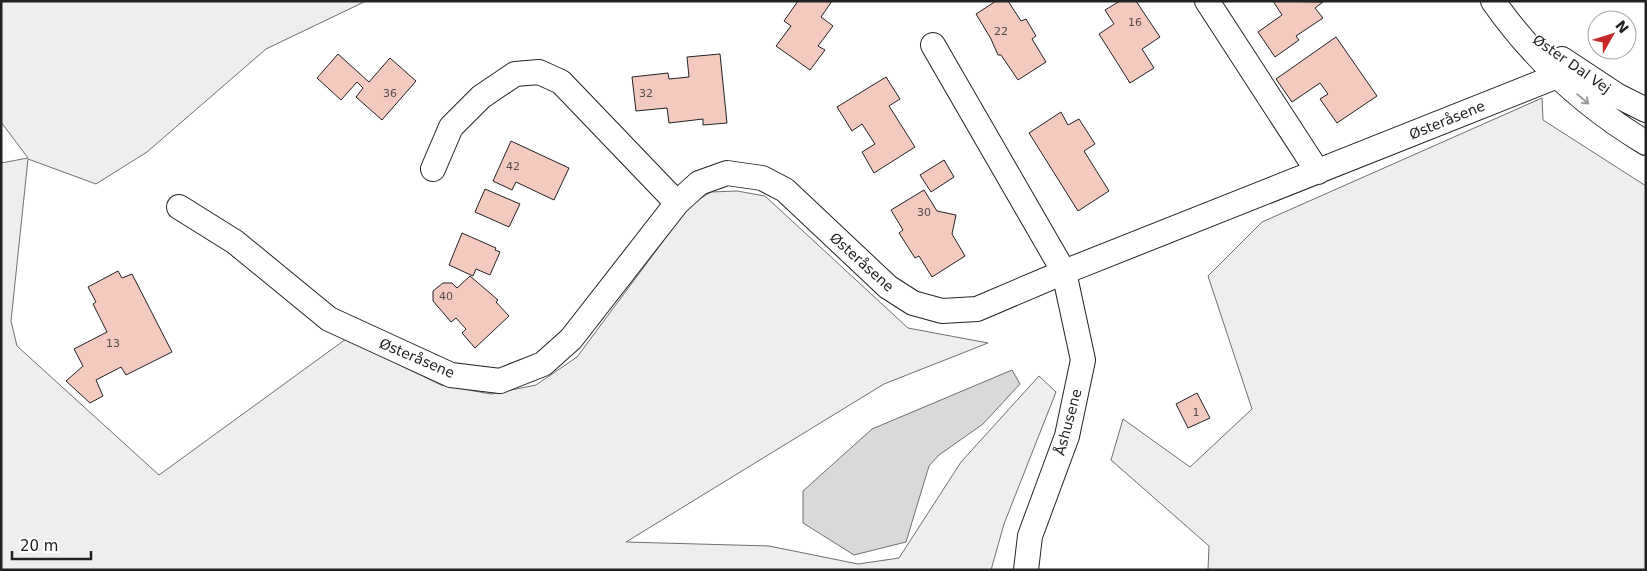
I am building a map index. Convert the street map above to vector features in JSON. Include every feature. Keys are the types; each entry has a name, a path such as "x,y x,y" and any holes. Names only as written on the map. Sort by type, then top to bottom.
{"street":[{"path":"1207,1 1318,172"},
{"name":"Øster Dal Vej","path":"1497,7 1566,72 1601,114 1646,143"},
{"path":"933,45 1064,272"},
{"path":"433,169 451,128 481,97 515,74 539,72 561,82 677,203"},
{"name":"Østeråsene","path":"179,208 235,242 329,319 451,375 500,381 543,364 571,339 677,203 699,183 727,173 762,178 785,190 888,287 913,304 942,310 977,308 1566,72"},
{"name":"Øster Dal Vej","path":"1566,72 1646,110"},
{"name":"Åshusene","path":"1026,570 1030,536 1067,436 1083,360 1064,272"}],"shaded area":[{"path":"1,1 366,1 266,49 147,152 96,184 28,159 11,321 17,346 159,475 346,339 441,385 491,394 536,385 577,357 690,205 711,192 737,191 765,196 908,328 988,343 884,384 626,542 769,546 858,564 899,558 961,462 1039,376 1056,392 1004,524 991,570 1,570 1,163 28,158 1,122"},
{"path":"1542,98 1543,120 1646,186 1646,570 1208,570 1209,546 1111,460 1123,419 1190,467 1252,409 1208,276 1262,222"},
{"path":"1012,370 1020,384 983,424 939,455 929,466 906,542 854,555 803,523 803,491 872,429"}],"building":[{"path":"798,1 832,1 821,17 833,26 818,46 825,50 810,70 776,46 791,26 784,21"},
{"path":"996,1 1008,1 1021,21 1026,19 1036,36 1032,39 1046,62 1018,80 1001,55 998,55 976,14"},
{"path":"1120,1 1136,1 1160,37 1142,49 1154,68 1130,83 1099,34 1114,24 1105,10"},
{"path":"1273,1 1323,2 1315,8 1323,18 1296,36 1299,40 1275,57 1258,32 1282,15"},
{"path":"1336,37 1377,96 1337,123 1320,99 1328,94 1320,83 1292,102 1276,79"},
{"path":"338,54 369,82 390,58 416,81 382,120 356,97 363,88 357,82 341,100 317,78"},
{"path":"720,54 727,123 703,125 703,119 669,123 667,108 636,111 632,77 668,73 669,79 689,77 687,57"},
{"path":"886,77 900,99 889,106 915,147 874,173 862,152 875,144 862,124 852,131 837,107"},
{"path":"1061,112 1068,125 1079,119 1095,144 1084,151 1109,191 1078,211 1029,133"},
{"path":"511,141 569,168 554,200 516,182 512,190 493,181"},
{"path":"944,160 954,177 931,192 920,175"},
{"path":"485,189 520,204 509,227 475,212"},
{"path":"924,190 937,211 956,215 952,234 965,256 932,277 919,256 915,258 899,233 903,230 891,210"},
{"path":"462,233 496,248 495,250 500,252 490,275 476,269 473,276 449,265"},
{"path":"118,271 122,278 132,274 172,352 126,375 121,367 96,380 103,396 90,403 66,381 83,366 74,349 107,332 93,304 96,302 88,287"},
{"path":"470,276 498,300 496,302 509,316 475,348 462,333 466,329 456,318 451,322 433,301 433,291 443,283 452,283 457,288"},
{"path":"1197,393 1210,418 1188,428 1176,404"}]}
